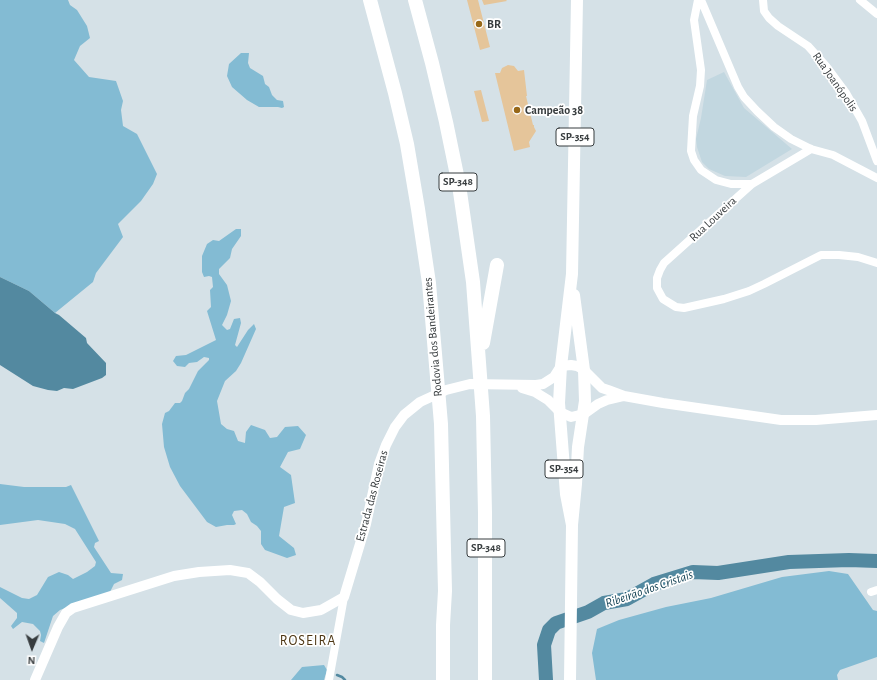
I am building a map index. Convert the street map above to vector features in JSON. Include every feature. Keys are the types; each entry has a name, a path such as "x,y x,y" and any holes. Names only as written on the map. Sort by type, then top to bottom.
{"highway":[{"name":"Rodovia dos Bandeirantes","path":"370,0 406,144 417,202 429,283 441,424 445,591 443,625 443,680"},
{"name":"SP-348","path":"415,0 432,63 459,185 473,282 483,416 485,513 485,680"},
{"path":"480,365 497,265"}],"main road":[{"name":"SP-354","path":"572,525 566,494 560,412 561,366 572,274 577,0"},
{"name":"SP-354","path":"570,680 572,525 578,447 585,400 584,370 572,274"}],"street":[{"path":"699,0 738,87 744,97 774,127 791,139 811,149 833,155 877,178"},
{"path":"699,0 694,20 701,70 700,86 694,116 691,151 694,160 701,170 716,180 731,184 752,184"},
{"name":"Rua Joanópolis","path":"764,0 764,11 769,18 778,26 808,46 842,87 862,121 877,161"},
{"path":"860,0 877,14"},
{"name":"Rua Louveira","path":"811,149 752,184 664,263 657,278 657,288 663,299 676,307 684,308 700,305 748,291 821,255 858,257 877,263"},
{"path":"561,366 577,366 584,370 602,388 624,396 781,420 816,420 877,415"},
{"name":"Estrada das Roseiras","path":"344,597 366,524 379,464 395,427 404,414 420,402 446,390 470,384 543,384 554,377 561,366"},
{"name":"Estrada das Roseiras","path":"508,384 535,392 548,400 560,412"},
{"path":"560,412 571,416 584,414 598,404 624,396"},
{"path":"35,680 58,627 66,613 73,608 174,576 199,572 230,570 248,574 260,582 277,599 291,610 303,613 321,610 344,597"},
{"path":"329,680 344,597"}],"shaded area":[{"path":"0,0 68,0 70,5 77,10 87,26 90,38 80,46 74,60 89,77 116,81 123,101 121,110 123,126 137,134 157,174 153,184 141,201 118,224 123,237 96,273 93,282 55,313 29,291 0,277"},
{"path":"241,53 249,53 248,63 250,68 263,76 265,84 269,87 272,95 277,100 283,101 284,107 259,107 247,100 232,87 227,76 229,64"},
{"path":"724,72 744,108 792,149 746,177 725,176 709,169 702,162 697,147 696,139 707,80"},
{"path":"236,229 241,229 241,236 232,249 230,258 219,269 219,274 227,285 231,301 222,325 227,330 230,329 234,319 240,318 241,323 235,345 237,347 248,330 254,324 256,329 241,363 236,371 225,381 217,401 221,424 227,429 234,431 238,441 245,443 246,432 251,425 265,430 270,438 277,437 285,427 298,426 306,435 300,449 288,452 280,467 291,475 295,503 284,507 279,536 294,548 296,555 287,558 265,550 261,544 261,531 251,522 247,514 242,510 234,511 232,515 236,524 234,525 216,527 207,522 180,486 170,467 164,447 162,424 165,413 169,411 175,403 180,403 182,401 198,371 209,360 209,358 204,357 197,362 189,363 185,367 177,366 173,361 176,356 186,355 216,340 207,311 211,307 210,290 213,287 212,277 204,277 202,272 202,256 207,244 213,240 219,241"},
{"path":"0,277 29,291 86,338 87,343 106,363 106,375 73,389 64,388 57,391 33,386 0,365"},
{"path":"0,484 24,487 66,487 71,485 99,541 95,543 94,547 111,573 123,574 122,580 114,584 110,592 60,610 53,616 44,643 40,641 40,631 33,624 22,622 13,629 11,626 17,618 17,613 0,598 0,587 22,598 29,599 37,595 48,577 59,572 68,575 73,579 87,572 95,566 96,562 75,529 65,524 38,520 0,525"},
{"path":"829,571 848,574 873,610 877,611 877,657 840,670 837,675 838,680 596,680 592,653 597,629 619,620 666,607 711,598 782,577"},
{"path":"324,665 327,670 324,680 291,680 302,667"}],"building":[{"name":"BR","path":"467,0 478,0 490,47 480,50"},
{"name":"BR","path":"482,0 506,0 507,1 484,5"},
{"name":"Campeão 38","path":"508,65 514,66 518,71 524,70 526,96 533,125 536,131 529,142 530,147 514,151 495,73 500,73 502,68"},
{"path":"481,90 489,121 482,122 474,91"}],"waterway":[{"name":"Ribeirão dos Cristais","path":"546,680 544,645 549,630 556,623 588,612 604,603 627,599 654,584 693,572 718,573 789,562 849,560 877,561"},
{"path":"337,675 345,680"}],"place":[{"name":"BR","path":"479,24"},
{"name":"Campeão 38","path":"517,110"}],"district":[{"name":"ROSEIRA","path":"308,641"}]}
